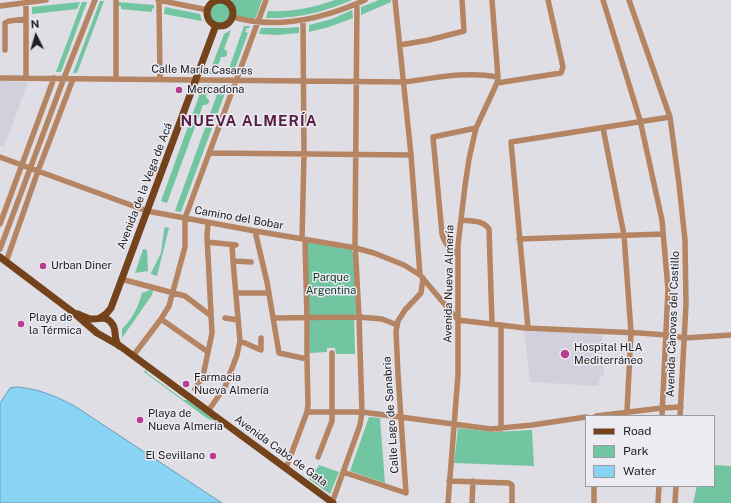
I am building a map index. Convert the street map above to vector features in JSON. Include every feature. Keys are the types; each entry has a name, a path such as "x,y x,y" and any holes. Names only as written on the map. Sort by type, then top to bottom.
{"main road":[{"path":"219,0 224,0 232,8 233,17 230,22 225,25 216,25 209,20 208,10 214,3 219,0"},
{"name":"Avenida de la Vega de Acá","path":"97,318 106,314 110,308 216,25"},
{"name":"Avenida Cabo de Gata","path":"0,257 74,312 80,319 98,333 120,346 333,503"},
{"name":"Avenida de la Vega de Acá","path":"110,308 112,323"},
{"name":"Avenida Cabo de Gata","path":"74,312 88,318 97,318"},
{"path":"94,329 92,322 97,318 107,318 112,323 116,340 120,346"},
{"path":"107,338 111,337 115,333"}],"street":[{"path":"0,6 46,0"},
{"path":"0,249 95,0"},
{"path":"116,0 116,79"},
{"path":"160,79 159,0 186,3 208,10"},
{"path":"133,356 169,306 185,247 185,218 266,0"},
{"path":"233,17 258,22 280,23 304,21 334,13 365,0"},
{"path":"395,0 422,277"},
{"path":"400,45 429,40 464,31 462,0"},
{"name":"Avenida Nueva Almería","path":"448,503 458,375 458,254 461,220 469,159 476,128 497,80 492,0"},
{"name":"Calle María Casares","path":"0,78 304,81 356,80 404,82 465,74 488,75 497,80 561,72 563,67 548,0"},
{"name":"Avenida Cánovas del Castillo","path":"603,0 640,122 662,220 668,289 662,415"},
{"name":"Avenida Cánovas del Castillo","path":"629,0 670,117 685,240 686,304 680,415"},
{"path":"26,2 26,78"},
{"path":"333,503 360,424 362,412 356,248 357,4"},
{"path":"5,50 5,23 26,18"},
{"path":"286,468 307,412 306,359 308,318 303,240 304,21"},
{"path":"0,224 54,78"},
{"path":"6,262 38,171 74,78"},
{"path":"528,328 510,142 670,117"},
{"path":"458,254 449,248 442,234 433,137 476,128"},
{"path":"603,128 624,235 631,332 627,412"},
{"path":"208,154 411,155"},
{"name":"Camino del Bobar","path":"0,157 147,211 303,240 356,248 386,258 404,266 422,277 458,320"},
{"path":"461,220 481,222 486,224 489,229 492,324"},
{"path":"195,389 203,376 212,333 207,242 208,223"},
{"path":"255,231 274,318 279,353 306,359"},
{"path":"519,238 663,234"},
{"path":"207,242 234,245 233,261 240,342 237,355 225,387 208,411"},
{"path":"233,261 251,262"},
{"name":"Calle Lago de Sanabria","path":"343,472 406,494 396,332 398,321 405,310 421,294 422,277"},
{"path":"121,280 185,296 210,315"},
{"path":"236,293 269,293"},
{"path":"274,318 359,317 382,319 397,325"},
{"path":"161,318 208,352"},
{"path":"226,318 238,320"},
{"path":"458,320 528,328 631,332 685,338 731,335"},
{"path":"501,325 501,429"},
{"path":"240,342 261,350 261,338"},
{"path":"318,457 332,421 332,353"},
{"path":"604,415 681,407"},
{"path":"307,412 362,412 401,416 454,425 501,429 585,417"},
{"path":"449,481 509,483 512,485 512,503"},
{"path":"472,503 473,481"},
{"path":"594,487 594,503"},
{"path":"658,503 659,487"},
{"path":"675,503 676,487"}],"shaded area":[{"path":"0,81 28,82 4,147 0,145"},
{"name":"Hospital HLA Mediterráneo","path":"524,330 602,333 604,375 601,375 598,386 530,382"}],"green space":[{"path":"231,0 262,0 256,17 253,19 237,16"},
{"path":"335,0 352,0 310,14 266,18 268,11 302,9"},
{"path":"379,0 391,0 391,2 361,15 361,7"},
{"path":"100,1 104,1 77,73 73,73"},
{"path":"80,2 77,9 32,14 32,7"},
{"path":"82,2 87,2 61,72 56,72"},
{"path":"118,2 154,5 154,8 152,9 152,12 121,9 121,6 118,6"},
{"path":"220,3 227,6 230,13 227,20 220,23 213,20 210,13 213,6"},
{"path":"165,7 200,14 202,21 164,14"},
{"path":"352,10 353,18 329,27 309,32 309,25 332,19"},
{"path":"244,26 250,26 245,32 248,33 233,74 227,74"},
{"path":"299,27 299,33 277,35 259,34 261,28"},
{"path":"231,30 224,49 227,51 227,55 225,57 221,57 217,69 215,67 212,69 215,72 217,70 215,74 209,74 224,34"},
{"path":"203,85 210,85 206,97 209,100 209,103 203,105 167,203 161,201"},
{"path":"221,85 228,85 181,212 175,211 219,89 221,92 224,91 224,89 220,88"},
{"path":"165,227 169,228 157,276 151,273 161,253"},
{"name":"Parque Argentina","path":"307,242 352,250 354,253 356,314 354,314 355,354 336,354 335,348 327,348 327,352 310,353"},
{"path":"143,249 147,250 148,271 135,273"},
{"path":"153,290 152,295 122,338 122,329 129,321 139,304 142,293"},
{"path":"146,370 147,373 184,400 187,400 216,421 208,419 144,372"},
{"path":"369,417 380,418 385,483 350,471"},
{"path":"458,428 494,432 532,430 534,466 454,463"},
{"path":"319,465 339,472 330,494 309,479 313,469 317,469"},
{"path":"715,465 731,466 731,503 693,503 697,487 715,487"}],"water":[{"path":"18,387 47,393 73,405 222,503 0,503 0,403 10,388"}],"place":[{"name":"Mercadona","path":"179,90"},
{"name":"Urban Diner","path":"43,266"},
{"name":"Playa de la Térmica","path":"21,324"},
{"name":"Hospital HLA Mediterráneo","path":"565,354"},
{"name":"Farmacia Nueva Almería","path":"186,384"},
{"name":"Playa de Nueva Almería","path":"140,420"},
{"name":"El Sevillano","path":"213,456"}],"district":[{"name":"NUEVA ALMERÍA","path":"249,121"}]}
